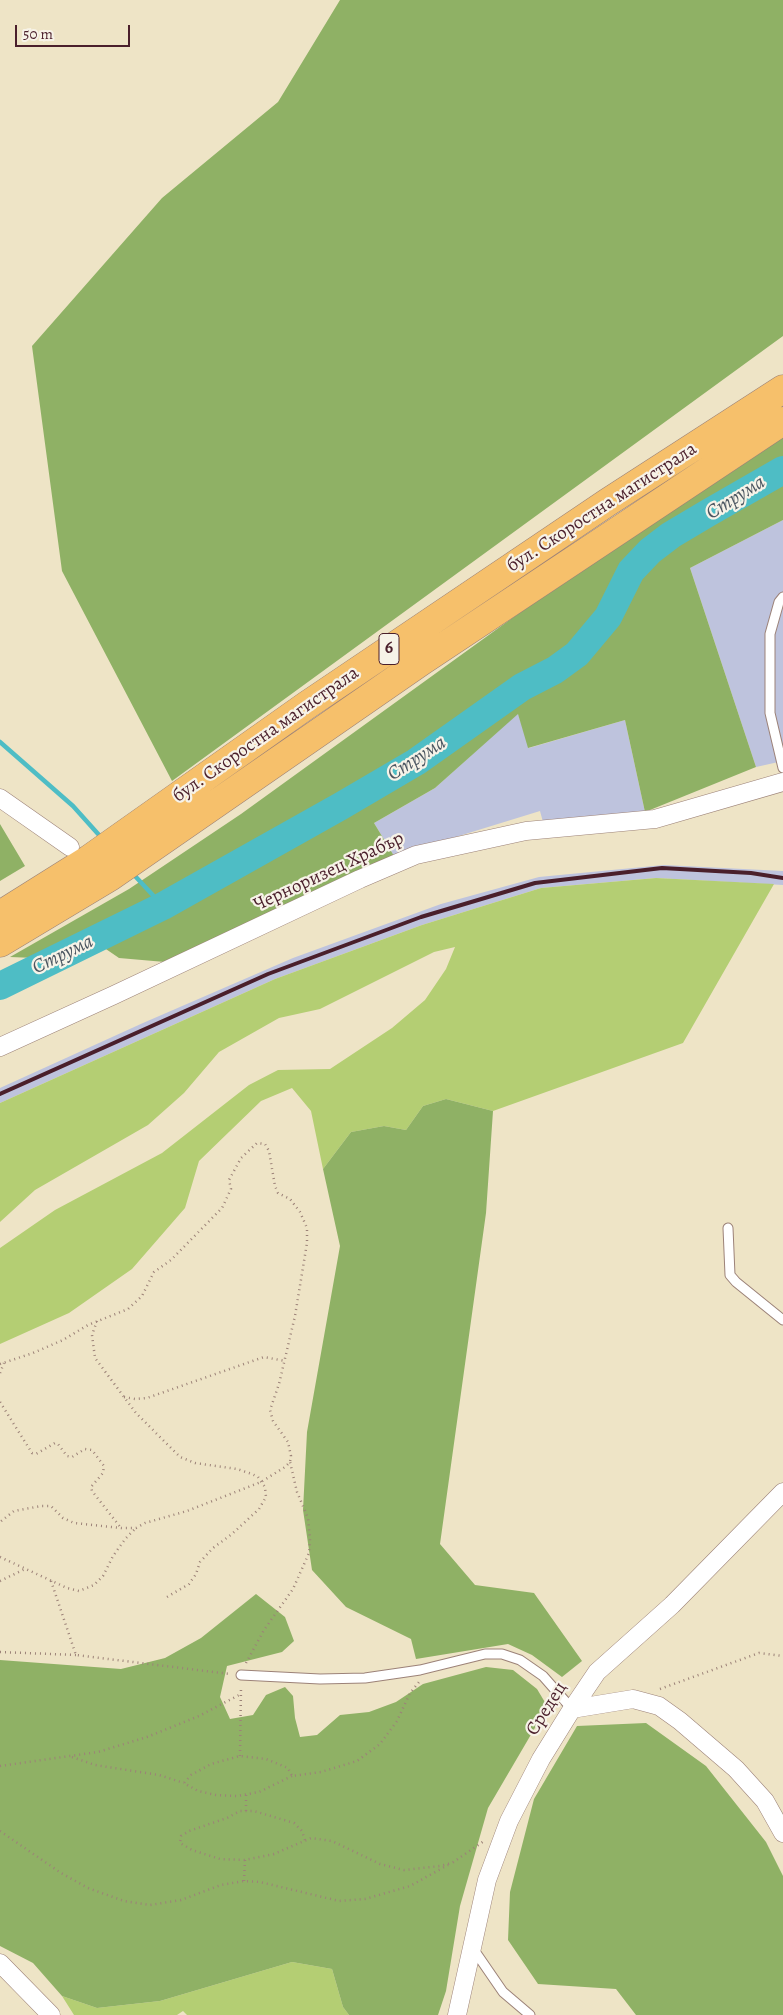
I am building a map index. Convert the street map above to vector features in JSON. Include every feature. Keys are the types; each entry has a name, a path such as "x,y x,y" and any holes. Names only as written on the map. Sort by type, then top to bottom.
{"highway":[{"name":"бул. Скоростна магистрала","path":"0,915 46,887 307,705 584,518 783,389"},
{"name":"бул. Скоростна магистрала","path":"0,943 28,928 117,872 422,661 783,421"},
{"path":"46,887 67,867 70,858 70,847 82,850 94,847 196,783"}],"street":[{"name":"Черноризец Храбър","path":"0,1047 360,879 416,855 526,831 655,820 783,782"},
{"path":"0,798 70,847"},
{"name":"Средец","path":"460,2011 487,1880 509,1822 541,1759 572,1709 596,1672 672,1605 783,1492"},
{"path":"572,1709 633,1699 659,1706 680,1721 736,1769 765,1801 783,1833"},
{"path":"0,1963 51,2015"}],"lane":[{"path":"783,597 779,602 770,634 770,713 783,768"},
{"path":"728,1228 730,1275 783,1320"},
{"path":"242,1675 320,1679 365,1678 420,1670 485,1654 502,1654 520,1660 543,1676 572,1709"},
{"path":"472,1947 504,1992 530,2015"}],"path":[{"path":"0,1373 2,1363 33,1353 63,1340 97,1321 128,1309 142,1296 154,1272 171,1260 222,1208 231,1188 229,1180 241,1158 257,1143 265,1144 269,1150 274,1186 278,1193 290,1200 295,1206 307,1228 307,1243 295,1316 285,1361 270,1410 272,1421 288,1442 290,1448 290,1462 297,1492 308,1518 310,1539 309,1553 293,1589 250,1654 242,1675 240,1756"},
{"path":"97,1321 92,1335 95,1358 136,1412 180,1457 195,1463 237,1469 252,1474 265,1487 266,1497 259,1508 232,1534 213,1548 200,1562 196,1574 189,1584 166,1597"},
{"path":"124,1397 135,1399 147,1398 264,1357 285,1361"},
{"path":"0,1402 32,1453 36,1454 55,1443 68,1456 72,1457 85,1449 92,1450 104,1466 103,1473 91,1487 92,1491 121,1528"},
{"path":"0,1557 25,1570 79,1591 94,1585 103,1576 113,1556 136,1528 145,1523 187,1511 261,1482 285,1468 290,1462"},
{"path":"0,1522 14,1511 51,1506 63,1518 74,1523 136,1528"},
{"path":"0,1581 25,1570"},
{"path":"51,1581 76,1655"},
{"path":"0,1652 76,1655 242,1675"},
{"path":"633,1699 759,1654 783,1656"},
{"path":"71,1757 95,1765 159,1775 184,1783 198,1791 216,1795 246,1795 277,1785 292,1776 321,1772 357,1761 380,1744 397,1721 410,1693 420,1680"},
{"path":"0,1766 98,1752 147,1737 199,1716 241,1694"},
{"path":"184,1783 191,1775 210,1764 240,1756 266,1759 288,1768 292,1776"},
{"path":"246,1795 246,1811"},
{"path":"305,1840 302,1831 294,1823 254,1811 240,1811 227,1818 189,1830 180,1836 180,1844 220,1859 246,1860 274,1854 311,1838 332,1841 380,1864 404,1870 452,1863"},
{"path":"0,1831 61,1873 88,1888 124,1901 150,1905 180,1900 221,1885 244,1881 260,1882 339,1901 365,1899 410,1886 468,1853 509,1822"},
{"path":"244,1881 246,1860"}],"shaded area":[{"path":"783,520 783,761 756,767 690,568"},
{"path":"518,713 529,748 625,720 645,812 543,822 540,811 394,856 374,823 435,788"},
{"path":"664,865 783,871 783,885 656,878 541,888 422,925 275,979 0,1103 0,1088 143,1023 293,958 441,904 539,877"}],"green space":[{"path":"340,0 783,0 783,336 172,781 62,571 32,346 162,198 278,102"},
{"path":"783,434 783,520 690,568 756,767 645,812 625,720 528,748 518,714 435,788 374,823 394,856 165,962 119,958 84,934 35,958 10,957 129,889 241,814 558,585"},
{"path":"0,824 25,866 0,881"},
{"path":"656,878 774,884 683,1043 493,1111 446,1099 423,1106 406,1130 384,1126 351,1132 323,1169 311,1111 292,1088 261,1101 199,1161 185,1208 132,1269 69,1313 0,1344 0,1248 55,1210 162,1153 249,1085 278,1070 330,1069 392,1028 425,1000 446,969 455,947 434,952 320,1009 279,1018 219,1052 184,1093 148,1125 35,1190 0,1222 0,1103 275,979 422,925 541,888"},
{"path":"446,1099 493,1111 486,1213 440,1544 475,1585 534,1593 582,1661 562,1677 532,1655 508,1644 416,1659 411,1639 346,1607 312,1570 303,1510 307,1432 340,1246 323,1169 351,1132 384,1126 406,1130 423,1106"},
{"path":"256,1594 285,1617 294,1641 282,1652 227,1666 220,1697 230,1719 253,1715 266,1695 285,1687 293,1696 295,1718 300,1737 317,1735 340,1715 369,1712 396,1702 423,1684 486,1667 513,1670 537,1689 546,1704 536,1726 488,1808 460,1906 446,1991 438,2015 349,2015 343,2007 332,1969 292,1962 160,2001 97,2008 62,1996 33,1963 0,1946 0,1660 121,1669 165,1658 201,1638"},
{"path":"646,1723 706,1766 766,1842 783,1876 783,2015 636,2015 616,1989 538,1984 508,1940 510,1892 534,1799 577,1726"},
{"path":"292,1962 332,1969 343,2007 349,2015 187,2015 183,2011 177,2015 74,2015 62,1996 97,2008 160,2001"}],"waterway":[{"name":"Струма","path":"0,986 163,906 416,762 522,687 555,670 577,654 608,617 631,571 650,551 671,535 783,470"},
{"path":"0,742 73,806 99,835"},
{"path":"135,876 163,906"}],"railway":[{"path":"0,1094 268,974 421,917 535,883 662,868 751,873 783,878"}]}
